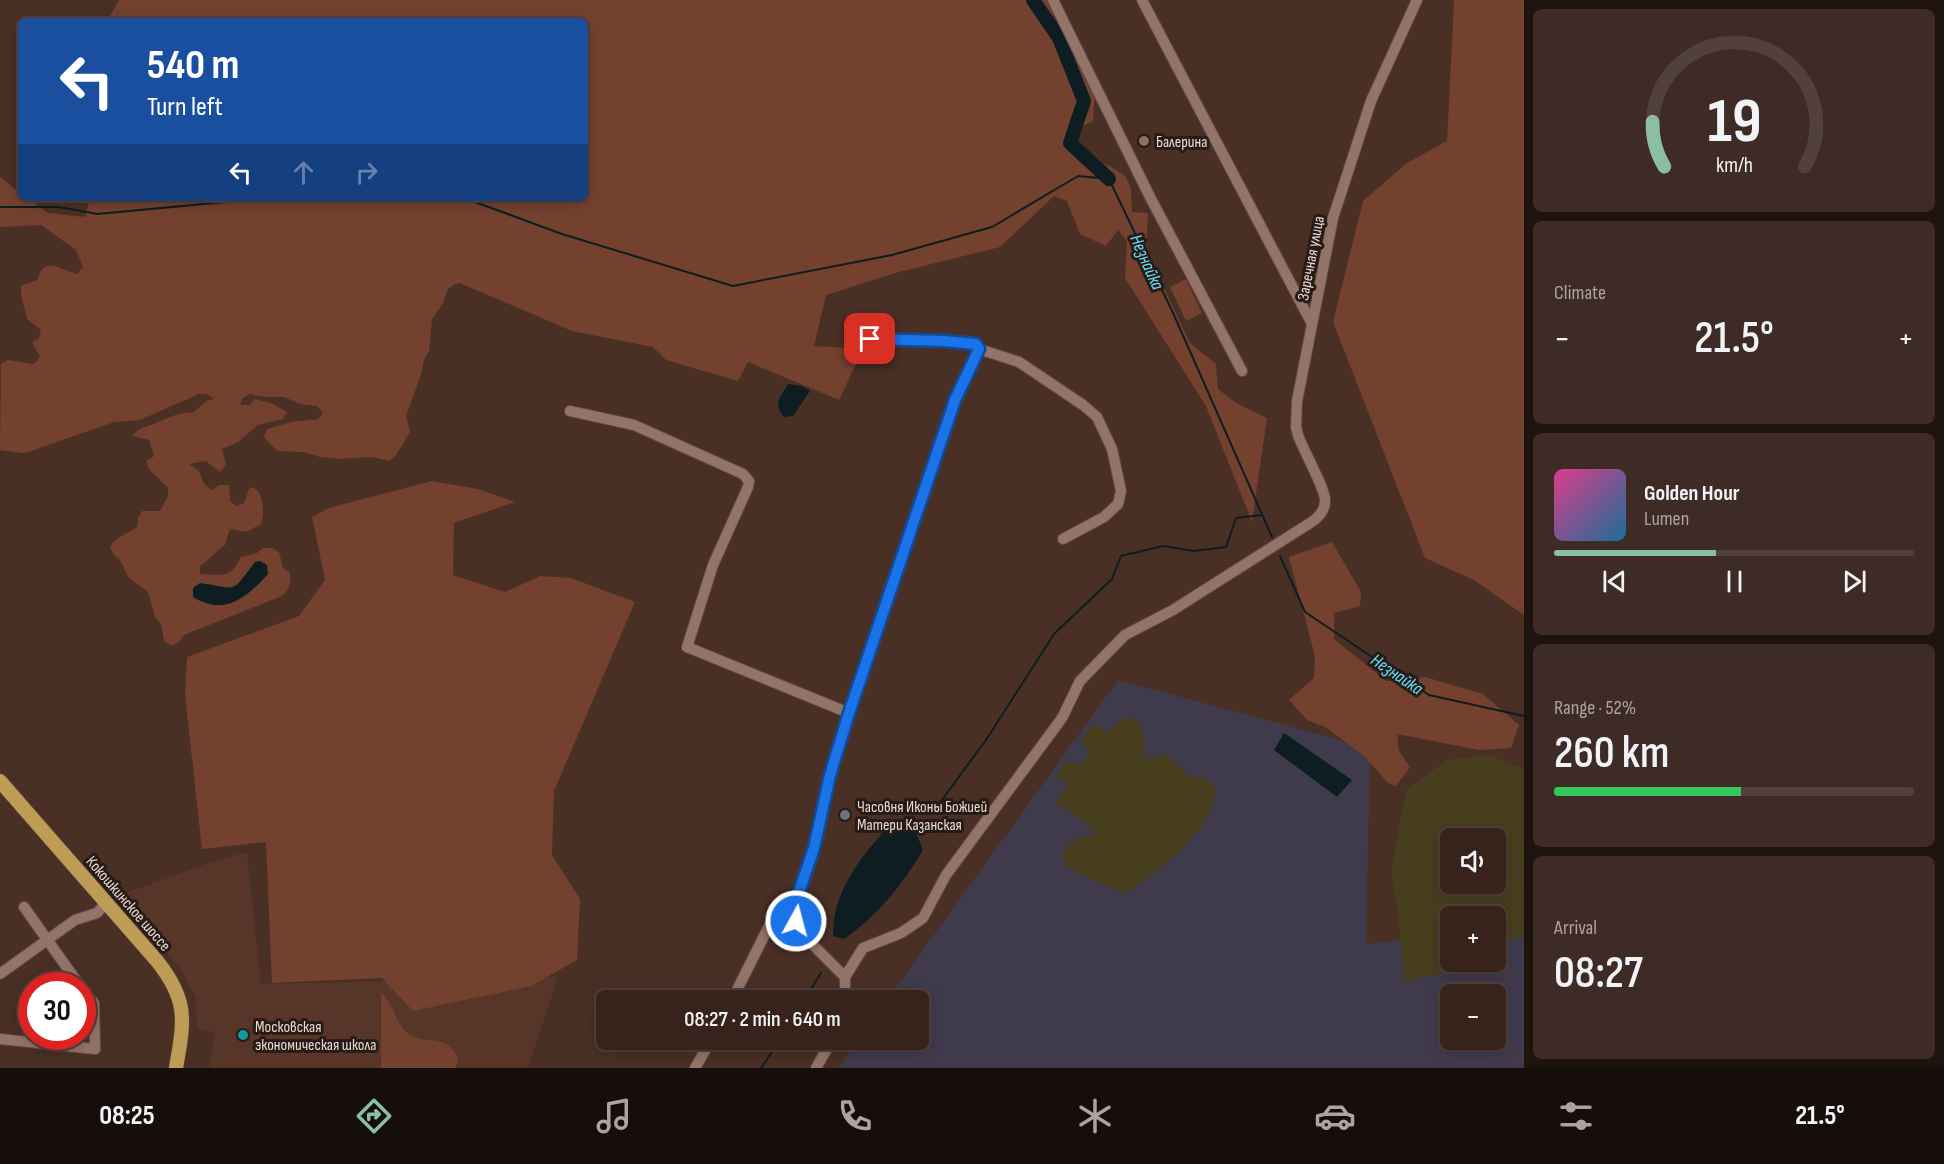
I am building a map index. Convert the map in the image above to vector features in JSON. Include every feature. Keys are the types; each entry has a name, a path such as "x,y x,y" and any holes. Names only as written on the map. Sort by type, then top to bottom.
{"main road":[{"name":"Кокошкинское шоссе","path":"0,781 162,968 177,992 183,1020 176,1068"}],"street":[{"path":"1053,0 1150,197 1242,371"},
{"path":"1142,0 1312,324"},
{"name":"Заречная улица","path":"845,977 863,948 901,933 923,918 946,875 1062,718 1080,681 1125,635 1173,610 1310,524 1324,509 1325,497 1301,444 1296,427 1297,401 1332,218 1371,101 1417,0"},
{"path":"870,339 976,344 979,349 1019,362 1097,417 1112,449 1121,491 1118,504 1104,517 1063,539"},
{"path":"844,990 845,977 800,932 796,921 795,904 814,848 830,775 849,713 955,400 979,349"},
{"path":"570,411 634,425 743,474 749,481 748,487 713,565 687,647 849,713"},
{"path":"0,974 75,920 97,913 106,903"},
{"path":"737,990 775,914 795,904"},
{"path":"24,907 70,972"},
{"path":"0,1039 18,1041"},
{"path":"695,1068 705,1050"},
{"path":"816,1068 826,1050"}],"shaded area":[{"path":"119,0 1047,0 1067,53 1086,67 1095,90 1093,121 1069,133 1094,161 1110,166 1125,176 1131,188 1132,212 1148,213 1146,251 1190,343 1216,364 1218,389 1236,403 1267,418 1252,522 1206,406 1125,278 1127,242 1118,230 1106,246 1080,234 1067,201 1054,196 1000,247 899,272 826,295 814,346 863,349 839,400 748,362 738,381 666,360 653,347 572,331 460,283 455,284 448,289 442,305 432,319 429,351 424,359 421,375 406,416 410,432 396,455 389,461 372,457 338,459 303,452 277,451 264,437 267,429 291,422 318,419 323,413 317,406 300,404 284,397 250,394 243,398 240,405 249,405 255,399 271,403 287,412 283,419 258,425 238,442 222,449 226,465 220,472 206,461 189,464 198,470 205,485 212,490 219,485 229,485 230,501 236,506 244,503 250,487 258,490 263,507 261,524 246,532 230,529 225,545 200,566 200,574 225,574 233,569 241,557 257,553 263,548 272,548 279,552 283,568 290,573 290,583 282,596 184,635 179,642 171,646 164,641 161,624 155,617 148,592 128,577 120,560 110,547 119,538 137,527 142,511 160,511 168,496 168,488 149,469 146,461 154,456 149,440 132,436 138,430 178,414 194,412 206,401 214,399 207,394 199,394 140,420 114,422 31,451 23,453 0,450 1,364 8,360 34,364 40,357 32,342 39,338 41,330 27,319 21,286 37,280 40,272 49,266 77,274 83,267 76,250 41,225 0,227 0,177 18,192 18,201 31,201 48,213 85,217 89,201 588,201 588,18 109,18","holes":["244,575 262,581 256,586 193,596 209,584 225,588 233,586"]},
{"path":"1454,0 1524,0 1524,615 1474,580 1425,558 1333,322 1363,201 1407,163 1447,141"},
{"path":"1186,279 1202,313 1186,321 1170,287"},
{"path":"788,384 802,386 810,391 793,416 784,417 778,404"},
{"path":"432,481 478,489 515,502 454,523 453,575 505,592 540,576 571,578 635,602 554,791 552,855 580,899 577,960 531,986 413,1011 382,978 272,983 266,842 202,849 185,695 187,657 299,616 325,580 312,517 329,508"},
{"path":"1332,542 1361,592 1360,606 1334,613 1334,639 1386,681 1425,677 1483,694 1519,725 1511,748 1479,750 1397,734 1399,751 1410,767 1396,786 1388,783 1364,756 1327,728 1307,720 1289,700 1314,678 1315,656 1289,557"},
{"path":"260,561 267,565 268,574 251,591 234,602 215,605 193,597 193,588 200,583 228,588 237,585 255,562"},
{"path":"1118,680 1370,748 1366,944 1440,936 1440,972 1506,972 1506,929 1524,927 1524,1068 839,1068 852,1050 929,1050 929,990 894,990"},
{"path":"1284,733 1352,780 1337,797 1274,750"},
{"path":"890,825 914,828 923,850 898,887 878,910 844,939 833,936 837,904 850,876"},
{"path":"247,852 261,984 558,977 528,1068 209,1068 215,1032 197,1029 196,998 181,970 121,895 211,862"},
{"path":"381,993 386,997 401,1026 410,1035 423,1040 442,1042 453,1050 458,1058 456,1068 381,1068"}],"sand":[{"path":"1135,718 1143,730 1146,759 1166,754 1188,775 1204,777 1217,789 1207,817 1198,831 1168,861 1125,895 1066,867 1061,854 1075,839 1096,833 1081,818 1055,804 1068,784 1056,776 1065,761 1080,765 1090,753 1081,741 1094,723 1107,733 1120,720"},
{"path":"1488,755 1524,769 1524,938 1506,941 1506,906 1440,906 1441,972 1404,981 1399,922 1391,872 1406,790 1447,760"}],"waterway":[{"name":"Незнайка","path":"1033,0 1059,38 1084,101 1070,143 1109,179"},
{"path":"472,201 562,234 733,286 892,255 992,227 1078,176 1109,179 1174,315 1272,537"},
{"path":"0,207 59,207 97,214 236,201"},
{"path":"939,804 986,740 1054,634 1112,579 1121,556 1163,546 1194,551 1226,547 1236,518 1262,515"},
{"name":"Незнайка","path":"1280,556 1305,612 1429,695 1524,716"},
{"path":"810,990 821,973"},
{"path":"761,1068 773,1050"}],"place":[{"name":"Балерина","path":"1144,141"},
{"name":"Часовня Иконы Божией Матери Казанская","path":"845,815"},
{"name":"Московская экономическая школа","path":"243,1035"}],"route":[{"path":"796,921 795,904 818,836 830,775 849,713 955,400 979,349 976,344 944,341 870,339"}]}
